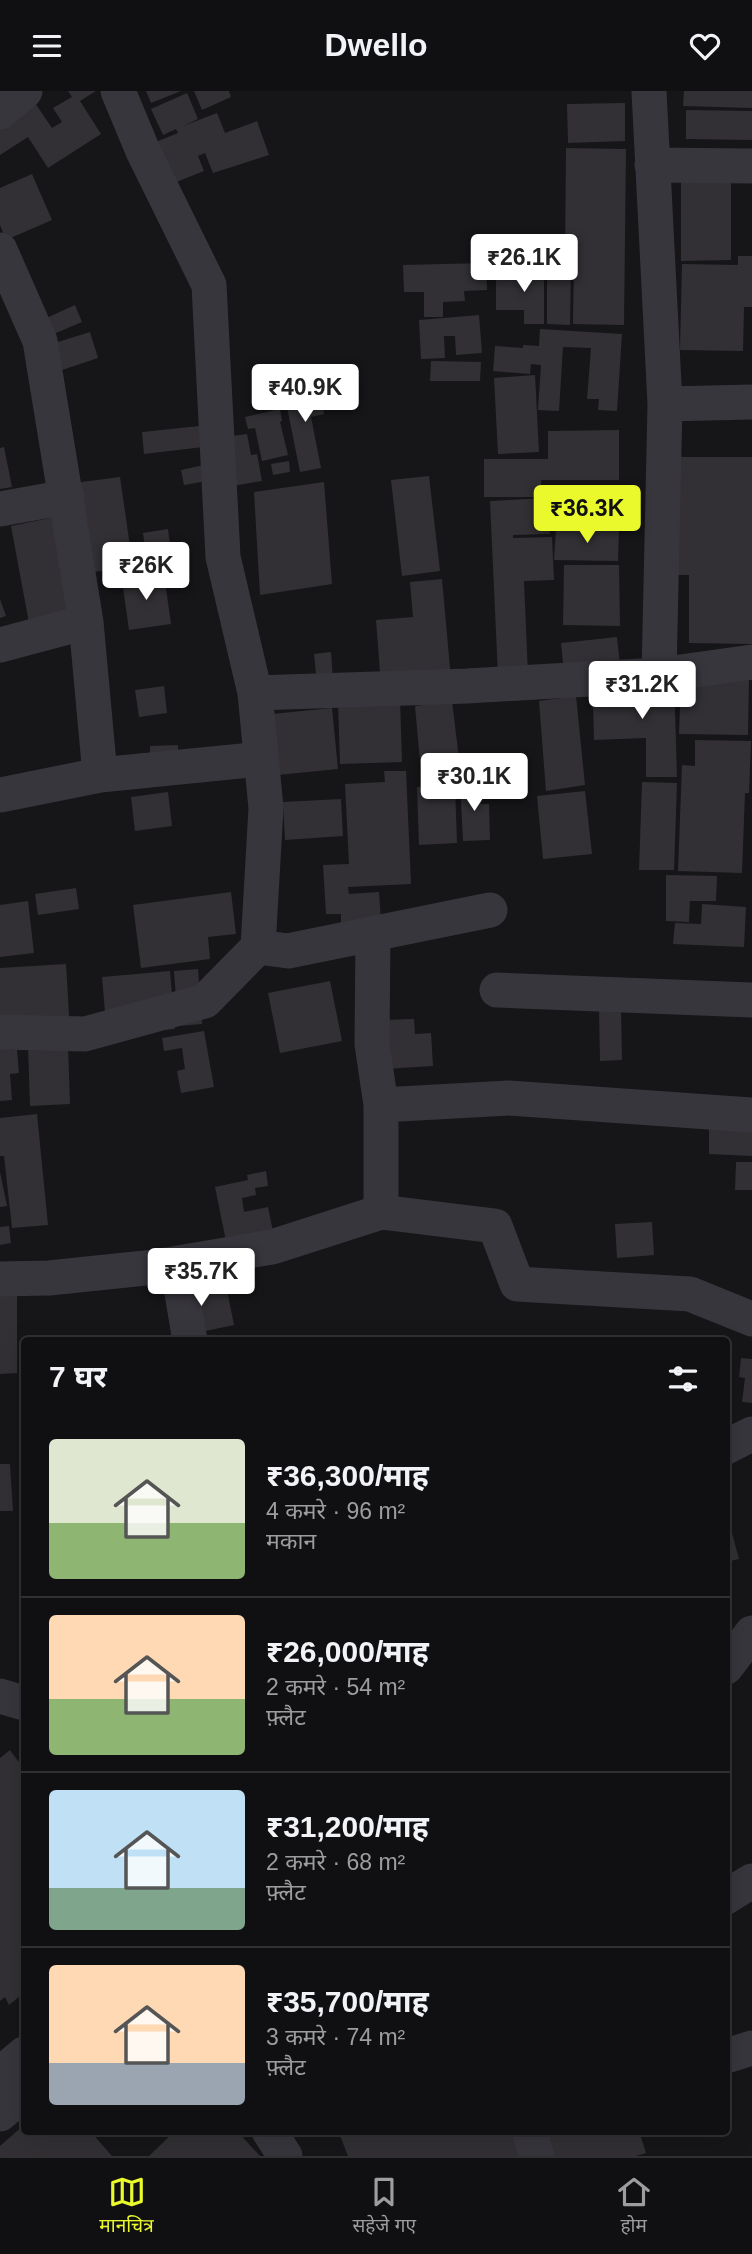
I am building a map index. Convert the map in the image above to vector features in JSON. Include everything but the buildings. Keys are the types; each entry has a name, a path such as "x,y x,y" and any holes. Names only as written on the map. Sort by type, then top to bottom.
{"street":[{"path":"0,112 25,91"},
{"path":"0,1031 85,1034 205,1000 258,947 266,808 255,693 223,557 209,285 143,151 118,91"},
{"path":"649,91 665,404 659,675"},
{"path":"652,165 752,166"},
{"path":"0,250 40,341 86,622 100,775"},
{"path":"665,404 752,402"},
{"path":"0,509 67,497"},
{"path":"0,645 86,622"},
{"path":"255,693 467,686 659,675 752,662"},
{"path":"0,795 100,775 261,759"},
{"path":"258,947 288,951 490,910"},
{"path":"373,934 372,1044 381,1105 381,1212"},
{"path":"498,990 752,1000"},
{"path":"381,1105 509,1098 752,1115"},
{"path":"0,1279 49,1278 177,1263 272,1247 381,1212 495,1226 517,1285 691,1294 752,1319"},
{"path":"177,1263 189,1337"},
{"path":"730,1445 752,1434"},
{"path":"730,1662 752,1633"},
{"path":"0,1696 21,1702"},
{"path":"730,1895 752,1881"},
{"path":"730,2055 752,2047"},
{"path":"0,2074 21,2056"},
{"path":"0,2114 21,2096"},
{"path":"272,2135 285,2156"},
{"path":"530,2135 537,2156"}]}
